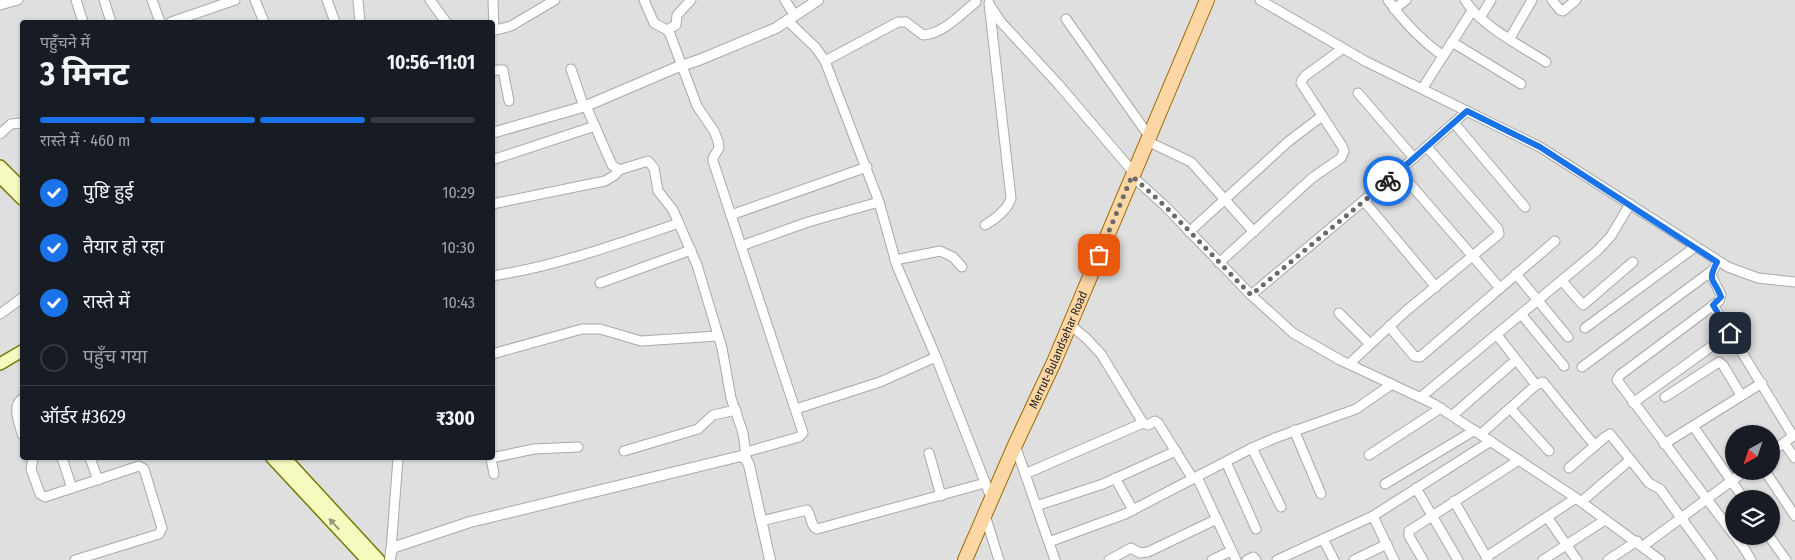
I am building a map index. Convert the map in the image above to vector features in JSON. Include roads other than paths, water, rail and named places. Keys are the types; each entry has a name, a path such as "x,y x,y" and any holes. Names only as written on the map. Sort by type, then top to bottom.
{"main road":[{"name":"Merrut-Bulandsehar Road","path":"965,560 1069,324 1207,0"},
{"path":"0,166 20,186"},
{"path":"0,178 20,198"},
{"path":"0,364 20,352"},
{"path":"274,460 367,560"},
{"path":"287,460 379,560"}],"street":[{"path":"5,3 18,0"},
{"path":"76,0 82,20"},
{"path":"104,0 110,20"},
{"path":"152,0 159,20"},
{"path":"178,20 235,0"},
{"path":"255,0 263,20"},
{"path":"327,0 334,20"},
{"path":"358,0 360,20"},
{"path":"430,0 445,20"},
{"path":"493,0 493,20"},
{"path":"495,30 510,26 555,0"},
{"path":"390,555 400,545 470,522 746,455 802,436 803,433 796,409 776,354 713,158 719,148 718,141 714,131 697,106 667,30 654,23 644,0"},
{"path":"667,30 676,25 677,15 691,0"},
{"path":"785,0 791,19 825,61 867,167 895,260 936,357 992,500"},
{"path":"495,132 585,107 682,65 699,60 776,28 818,0"},
{"path":"965,0 969,3 984,1"},
{"path":"1260,0 1342,49 1540,147 1695,247 1715,266 1747,275 1795,282"},
{"path":"1388,0 1413,32 1443,56"},
{"path":"1394,9 1406,0"},
{"path":"1465,0 1472,11 1480,18 1546,62"},
{"path":"1480,18 1491,0"},
{"path":"1510,38 1532,0"},
{"path":"1552,0 1563,11 1576,0"},
{"path":"825,61 898,22 906,22 923,35 932,34 984,1"},
{"path":"984,1 1059,85 1133,174 1251,295 1293,333 1349,364 1421,397 1453,415 1578,500 1660,560"},
{"path":"984,1 1011,193 1010,202 996,218 985,226"},
{"path":"1422,89 1472,11"},
{"path":"1066,19 1148,139 1191,162 1254,232"},
{"path":"1452,42 1520,84"},
{"path":"1219,263 1316,175 1341,158 1344,151 1342,146 1303,88 1302,80 1342,49"},
{"path":"571,69 585,107 612,164 619,170"},
{"path":"495,70 503,70 509,101"},
{"path":"1358,93 1414,158"},
{"path":"1251,295 1399,171 1467,111"},
{"path":"1189,232 1296,135 1322,116"},
{"path":"0,134 10,124 20,122"},
{"path":"1454,123 1525,207"},
{"path":"495,159 595,126"},
{"path":"1349,364 1389,326 1500,232 1427,147"},
{"path":"495,203 605,181 619,170 648,160 652,164 658,191 670,205 691,250 718,336 732,398 743,433 746,455 770,560"},
{"path":"731,215 867,167"},
{"path":"1399,171 1500,288"},
{"path":"1364,200 1436,286"},
{"path":"741,246 808,222 879,202"},
{"path":"1421,397 1562,281 1607,241 1630,204"},
{"path":"495,276 559,263 679,223"},
{"path":"1389,326 1414,356 1420,357 1554,241"},
{"path":"1585,328 1695,247"},
{"path":"600,283 691,250"},
{"path":"895,260 940,251 948,254 962,267"},
{"path":"1562,281 1583,305 1633,262"},
{"path":"1715,266 1711,278 1721,297 1618,377 1619,383 1633,403 1725,524"},
{"path":"1582,367 1715,266"},
{"path":"1516,274 1568,338"},
{"path":"0,314 20,303"},
{"path":"1713,305 1794,435 1780,446"},
{"path":"1339,313 1370,344"},
{"path":"1522,314 1564,366"},
{"path":"1069,324 1101,354 1143,422 1148,425 1155,421 1158,423 1195,478 1236,560"},
{"path":"495,353 582,329 600,329 641,341 718,336"},
{"path":"1633,403 1730,333"},
{"path":"1497,335 1536,385"},
{"path":"796,409 880,382 936,357"},
{"path":"1453,415 1516,360"},
{"path":"1665,397 1718,362 1723,365 1741,395"},
{"path":"1385,484 1478,432 1510,408 1536,385 1543,382 1595,446"},
{"path":"1664,444 1762,383"},
{"path":"1049,542 1114,519 1252,448 1294,430 1356,409 1392,384"},
{"path":"20,401 17,404 16,410 20,426"},
{"path":"1369,455 1441,408"},
{"path":"1510,408 1549,450"},
{"path":"624,452 698,429 713,415 736,410"},
{"path":"1025,474 1143,422"},
{"path":"1693,426 1738,490"},
{"path":"1294,430 1321,494"},
{"path":"1569,468 1610,434 1648,483 1658,488 1712,560"},
{"path":"1277,560 1373,516 1491,441"},
{"path":"1784,443 1795,458"},
{"path":"1015,444 1055,560"},
{"path":"495,457 534,450 578,447"},
{"path":"1252,448 1281,507"},
{"path":"1036,506 1089,489 1176,451"},
{"path":"929,453 941,496"},
{"path":"31,460 31,469 41,496 48,496 139,466 144,470"},
{"path":"63,460 72,488"},
{"path":"91,460 98,480"},
{"path":"75,560 159,534 162,528 141,460"},
{"path":"390,555 398,460"},
{"path":"491,460 494,474"},
{"path":"1423,560 1408,533 1410,529 1520,460"},
{"path":"1454,501 1487,559 1547,517 1578,500 1630,460"},
{"path":"1226,462 1256,529"},
{"path":"1115,478 1133,510"},
{"path":"1771,480 1795,516"},
{"path":"1608,560 1640,544 1707,500 1732,481"},
{"path":"761,520 807,510 813,527 817,530 985,483"},
{"path":"1416,488 1458,560"},
{"path":"985,515 999,560"},
{"path":"1373,516 1394,560"},
{"path":"1547,517 1577,560"},
{"path":"1109,560 1131,548 1140,553 1148,552 1217,519"},
{"path":"1543,560 1605,520"},
{"path":"1323,539 1334,560"},
{"path":"1354,560 1387,544"},
{"path":"1742,545 1751,560"},
{"path":"1775,545 1786,560"},
{"path":"1212,560 1231,551"},
{"path":"1247,560 1253,557 1256,560"}]}
